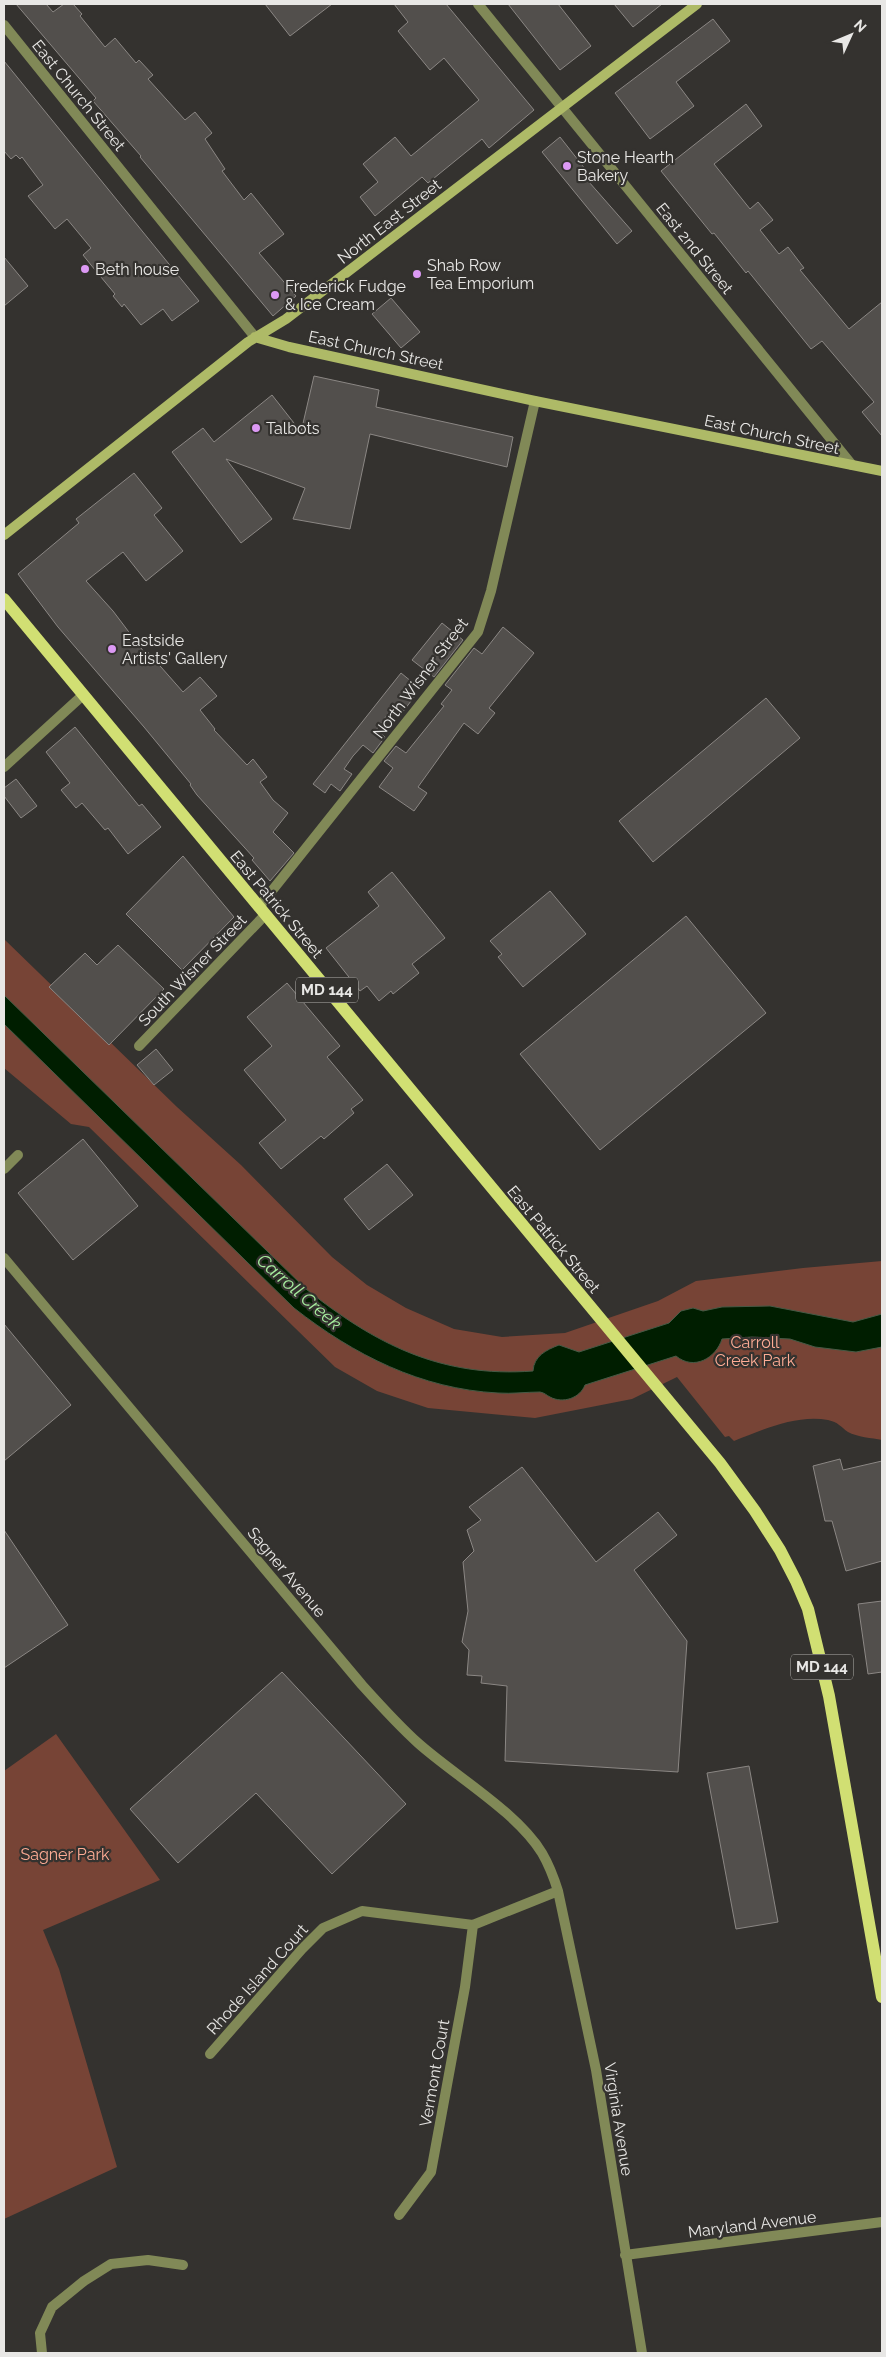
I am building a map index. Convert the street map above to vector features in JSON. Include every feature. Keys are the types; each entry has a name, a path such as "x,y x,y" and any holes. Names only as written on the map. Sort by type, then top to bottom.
{"main road":[{"name":"North East Street","path":"4,535 255,337 286,319 697,4"},
{"name":"East Church Street","path":"255,337 535,401 882,471"},
{"name":"East Patrick Street","path":"4,599 724,1469 755,1511 796,1581 808,1609 829,1696 882,1997"}],"street":[{"name":"East 2nd Street","path":"478,4 852,465"},
{"name":"East Church Street","path":"4,25 255,337"},
{"name":"North Wisner Street","path":"262,911 478,632 485,611 535,401"},
{"path":"4,767 83,695"},
{"name":"South Wisner Street","path":"139,1046 262,911"},
{"path":"4,1169 18,1155"},
{"name":"Sagner Avenue","path":"4,1258 362,1685 418,1743 525,1832 541,1851 552,1872 558,1892"},
{"name":"Rhode Island Court","path":"210,2054 302,1949 324,1928 362,1911 473,1925 558,1892"},
{"name":"Virginia Avenue","path":"558,1892 596,2070 642,2353"},
{"name":"Vermont Court","path":"399,2215 431,2172 473,1925"},
{"name":"Maryland Avenue","path":"625,2255 882,2222"},
{"path":"42,2353 40,2333 52,2307 84,2280 111,2264 148,2260 182,2266"}],"green space":[{"name":"Carroll Creek Park","path":"4,939 177,1107 241,1165 332,1257 367,1285 406,1308 454,1329 502,1337 565,1333 658,1301 696,1281 882,1261 882,1440 856,1435 828,1420 804,1419 780,1424 734,1441 729,1436 725,1437 677,1377 632,1399 535,1418 428,1408 377,1391 335,1367 89,1127 71,1124 4,1068"},
{"name":"Sagner Park","path":"56,1734 160,1880 43,1930 59,1969 117,2167 4,2219 4,1771"}],"water":[{"name":"Carroll Creek","path":"4,995 306,1289 358,1326 384,1341 411,1353 439,1363 468,1369 500,1372 533,1371 538,1358 545,1351 554,1347 559,1345 579,1352 669,1323 681,1311 693,1308 703,1311 722,1307 770,1306 853,1322 882,1314 882,1347 856,1352 815,1347 790,1339 752,1337 722,1339 715,1352 704,1360 690,1362 676,1356 585,1385 583,1390 575,1396 565,1400 555,1399 540,1392 503,1393 442,1385 390,1367 340,1341 294,1308 4,1024"}],"building":[{"path":"16,4 46,4 53,12 64,4 73,4 82,14 80,16 105,47 115,38 136,63 139,60 153,75 148,79 185,120 195,112 212,133 205,139 225,169 222,171 244,200 251,193 284,234 259,253 296,296 273,316 93,101 96,98"},
{"path":"265,4 332,4 290,36"},
{"path":"394,4 446,4 534,110 489,148 482,139 428,183 422,177 375,216 360,197 378,182 363,164 395,137 411,156 479,100 444,58 430,70 398,31 408,22"},
{"path":"508,4 558,4 591,46 560,70"},
{"path":"614,4 662,4 633,27"},
{"path":"713,19 730,41 676,82 694,106 650,139 615,93"},
{"path":"4,61 199,301 172,321 163,309 141,325 124,304 122,307 113,296 115,294 83,255 91,248 67,219 55,229 28,196 43,185 22,157 20,159 16,155 11,159 4,151"},
{"path":"746,104 762,126 714,164 750,209 758,202 773,220 760,230 779,254 788,247 804,268 800,270 849,329 882,302 882,436 862,412 874,402 822,341 811,349 748,271 746,273 714,233 712,234 661,171"},
{"path":"560,137 593,179 589,182 632,231 617,244 542,152"},
{"path":"4,257 28,286 4,306"},
{"path":"391,298 420,332 401,348 372,314"},
{"path":"314,376 379,390 376,407 513,437 507,467 370,434 350,529 293,519 305,488 226,459 272,519 241,543 172,452 203,428 214,442 272,395 301,432"},
{"path":"134,473 162,508 154,515 183,551 146,581 123,552 86,581 113,611 144,652 146,650 183,692 200,677 217,696 200,710 214,730 247,765 253,759 267,777 260,782 273,800 288,813 273,832 294,853 270,881 252,860 254,858 197,795 191,784 144,727 58,627 18,574 79,523 76,519"},
{"path":"442,623 463,640 434,677 412,660"},
{"path":"503,627 534,653 489,708 495,713 478,734 464,723 418,787 427,793 414,811 379,787 393,768 384,761 396,746 406,753 444,706 441,704 452,690 445,685 474,648 482,654"},
{"path":"401,673 412,682 405,690 414,697 402,713 393,707 376,730 385,737 373,753 363,745 353,756 344,769 352,774 340,791 331,784 325,793 313,784"},
{"path":"766,698 800,738 653,862 619,821"},
{"path":"75,727 139,806 142,804 161,827 128,854 108,828 105,830 82,803 76,808 61,790 70,783 46,752"},
{"path":"16,779 37,806 21,818 4,796 4,788"},
{"path":"183,856 234,917 182,970 126,914"},
{"path":"392,872 445,938 412,964 419,973 393,994 391,991 379,1001 367,986 360,991 326,948 379,906 368,892"},
{"path":"550,891 586,934 523,987 498,957 502,954 490,941"},
{"path":"686,916 766,1013 600,1150 520,1054"},
{"path":"118,945 164,989 109,1045 49,987 85,953 97,965"},
{"path":"287,983 340,1046 327,1057 363,1100 351,1109 354,1113 324,1139 321,1136 281,1169 259,1143 286,1120 244,1070 272,1046 247,1017"},
{"path":"156,1049 173,1070 154,1085 137,1065"},
{"path":"83,1139 138,1206 73,1260 18,1193"},
{"path":"387,1164 413,1195 369,1230 344,1199"},
{"path":"4,1324 71,1405 4,1461"},
{"path":"840,1459 843,1470 882,1461 882,1561 846,1571 832,1521 825,1521 813,1466"},
{"path":"522,1467 596,1562 658,1512 677,1535 634,1570 687,1641 678,1772 505,1761 507,1686 481,1683 482,1676 467,1675 469,1650 462,1642 468,1611 463,1562 474,1551 467,1530 481,1520 469,1507"},
{"path":"4,1530 68,1625 4,1668"},
{"path":"882,1601 882,1672 868,1674 858,1604"},
{"path":"282,1672 406,1804 332,1874 256,1793 178,1863 130,1809"},
{"path":"749,1766 778,1922 736,1929 707,1773"}],"place":[{"name":"Stone Hearth Bakery","path":"567,166"},
{"name":"Beth house","path":"85,269"},
{"name":"Shab Row Tea Emporium","path":"417,274"},
{"name":"Frederick Fudge & Ice Cream","path":"275,295"},
{"name":"Talbots","path":"256,428"},
{"name":"Eastside Artists' Gallery","path":"112,649"}]}
